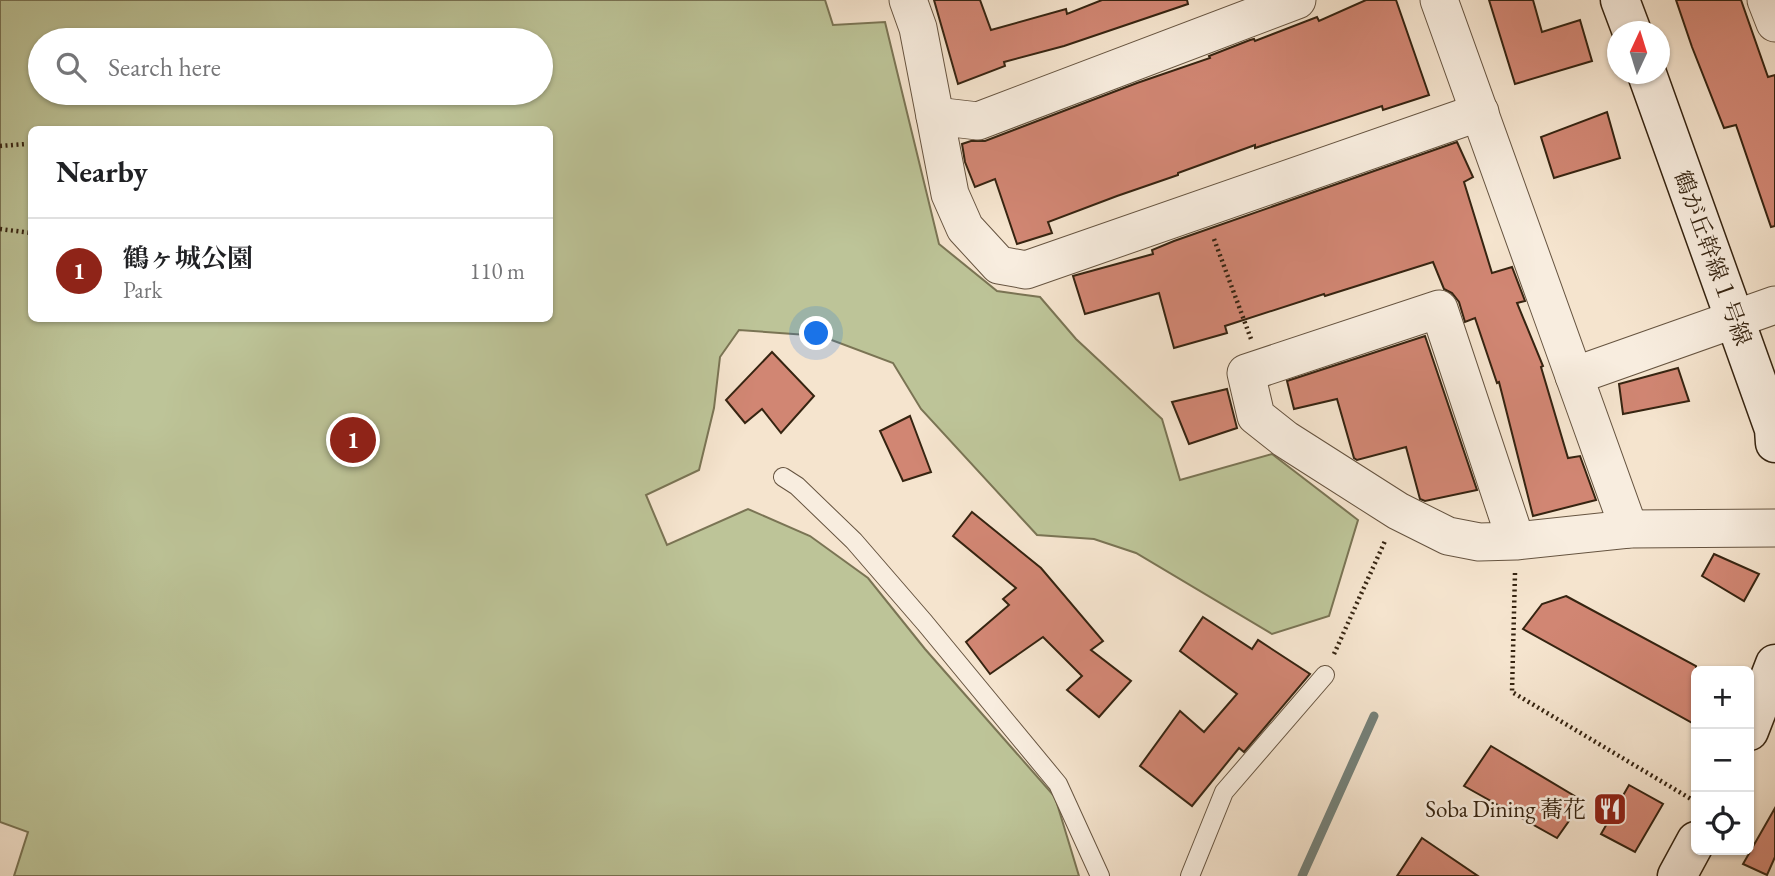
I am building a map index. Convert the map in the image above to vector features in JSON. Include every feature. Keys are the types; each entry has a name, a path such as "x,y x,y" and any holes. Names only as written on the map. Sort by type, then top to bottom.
{"street":[{"path":"908,0 918,28 950,194 965,228 999,265 1026,270 1480,112"},
{"path":"935,116 978,121 1297,0"},
{"path":"1439,0 1629,529"},
{"path":"1620,0 1628,21"},
{"path":"1766,0 1775,23"},
{"name":"鶴が丘幹線１号線","path":"1651,84 1774,429 1775,443"},
{"path":"1574,376 1775,305"},
{"path":"1516,541 1439,309 1245,373 1255,416 1285,439 1398,511 1448,536 1479,542 1516,541 1629,529 1775,528"},
{"path":"1750,729 1775,664"},
{"path":"1677,876 1691,850"}],"lane":[{"path":"783,477 797,486 854,541 1058,784 1100,876"},
{"path":"1190,876 1224,792 1325,675"}],"path":[{"path":"0,146 26,144"},
{"path":"1203,209 1261,368"},
{"path":"0,229 28,232"},
{"path":"1325,675 1398,511"},
{"path":"1516,541 1512,692 1691,799"}],"green space":[{"path":"0,0 825,0 833,25 885,22 939,244 997,291 1040,297 1076,339 1162,419 1180,480 1272,454 1358,520 1329,616 1272,634 1136,553 1094,539 1037,535 921,409 893,363 821,336 739,330 720,357 714,408 699,470 646,495 667,545 748,509 810,536 868,578 925,649 1055,797 1079,876 14,876 28,832 0,822"}],"building":[{"path":"934,0 980,0 991,30 1066,9 1067,14 1102,0 1187,0 1188,4 1064,46 1004,62 1005,66 958,84"},
{"path":"1366,0 1396,0 1429,95 1383,110 1382,106 1255,148 1255,145 1048,222 1052,233 1017,244 995,179 975,187 965,162 962,144 985,141 1210,58 1209,56 1250,40 1255,41 1317,17 1319,21"},
{"path":"1489,0 1533,0 1542,32 1580,20 1592,61 1515,84"},
{"path":"1676,0 1741,0 1768,77 1775,75 1775,226 1771,227 1736,125 1724,128"},
{"path":"1607,112 1620,158 1554,178 1541,137"},
{"path":"1457,142 1473,177 1464,182 1492,273 1512,267 1525,301 1517,303 1543,366 1541,367 1568,458 1580,456 1596,500 1533,516 1499,382 1497,383 1475,318 1465,322 1459,302 1452,293 1444,289 1433,262 1225,326 1227,333 1174,348 1159,293 1085,314 1073,276 1153,254 1152,250 1174,241"},
{"path":"1425,336 1477,490 1425,501 1420,499 1406,447 1357,460 1354,458 1337,399 1294,409 1287,381"},
{"path":"772,352 814,396 781,433 762,409 745,423 726,400"},
{"path":"1678,368 1689,401 1623,414 1619,384"},
{"path":"1227,389 1237,428 1189,444 1172,402"},
{"path":"910,416 931,472 903,481 880,431"},
{"path":"972,512 1041,568 1103,641 1091,650 1131,681 1099,717 1067,690 1082,676 1043,637 990,674 966,642 1009,605 1003,599 1016,588 953,536"},
{"path":"1714,554 1759,574 1744,601 1702,576"},
{"path":"1566,596 1696,666 1691,666 1691,722 1523,629 1542,604"},
{"path":"1203,617 1252,649 1258,640 1310,674 1244,752 1239,748 1192,806 1140,766 1180,711 1204,732 1237,694 1180,651"},
{"path":"1491,746 1583,801 1557,838 1464,786"},
{"path":"1629,785 1663,804 1635,852 1601,834"},
{"path":"1775,808 1775,857 1767,875 1743,864 1748,855 1754,855 1754,845"},
{"path":"1422,838 1478,876 1397,876"}],"waterway":[{"path":"1302,876 1374,716"}],"place":[{"name":"鶴ヶ城公園","path":"353,440"},
{"name":"Soba Dining 蕎花","path":"1610,809"}]}
